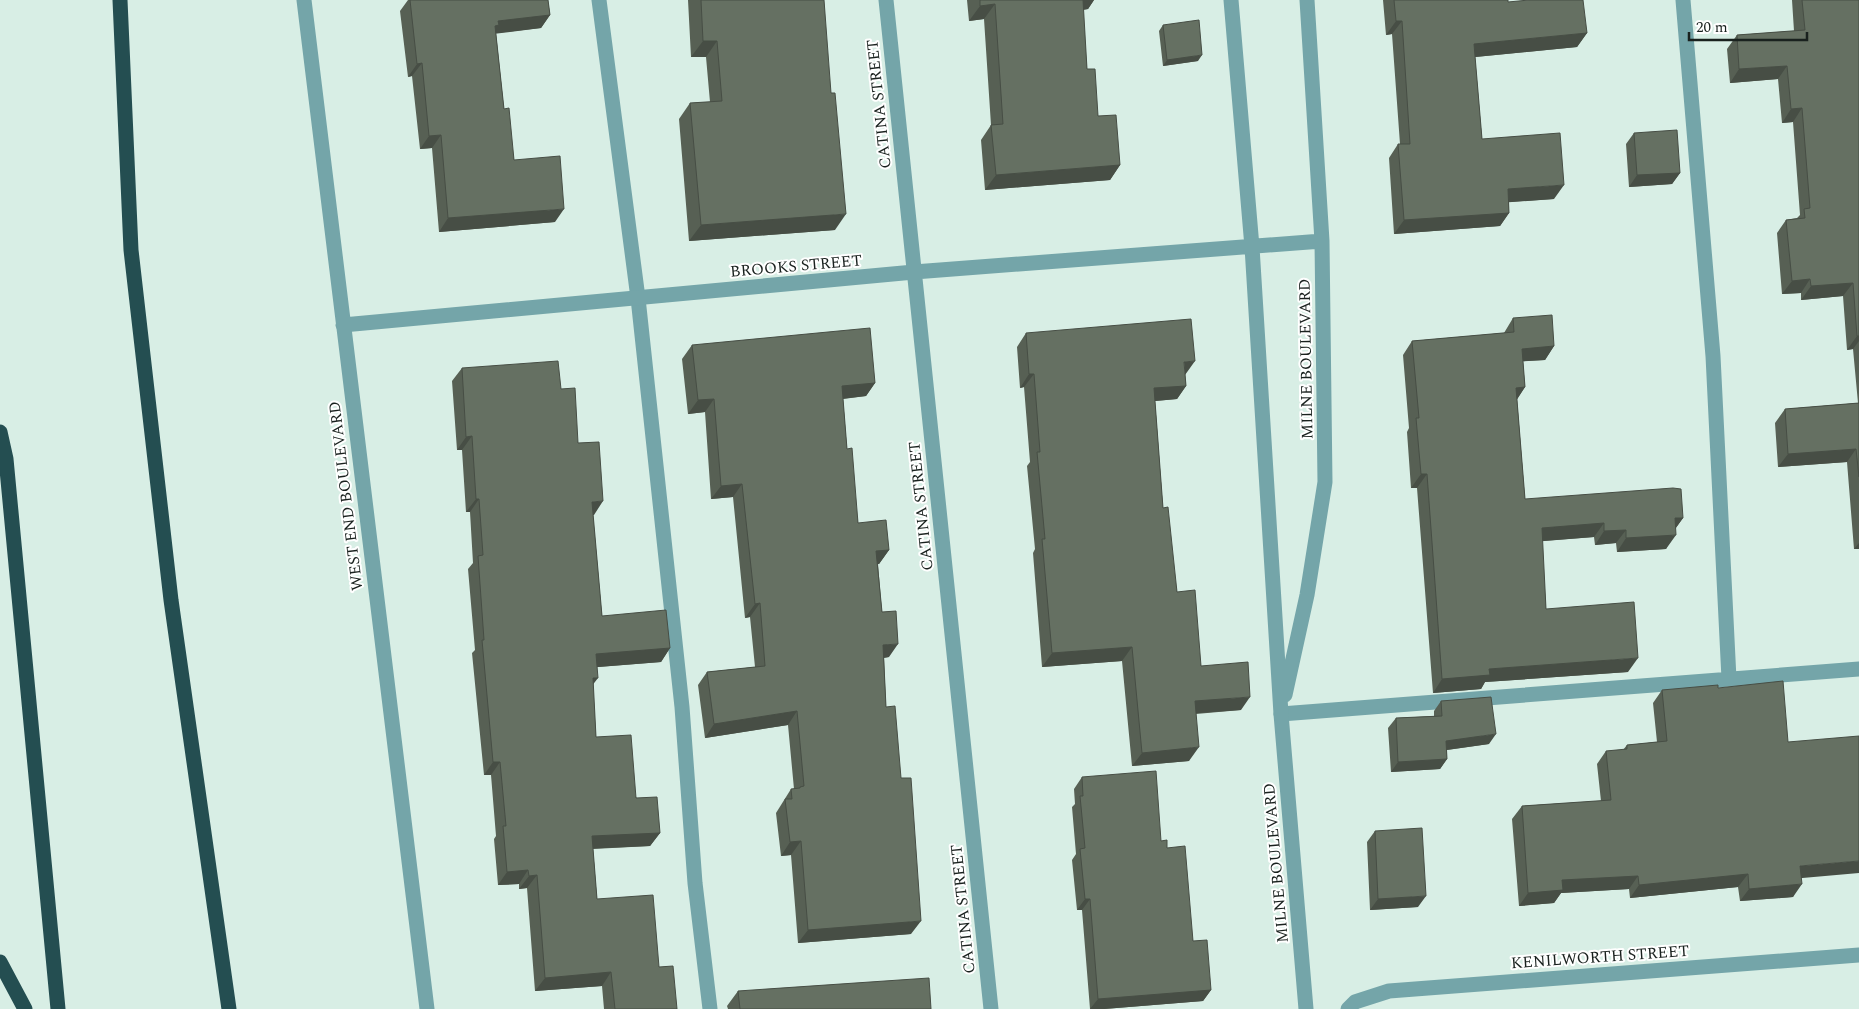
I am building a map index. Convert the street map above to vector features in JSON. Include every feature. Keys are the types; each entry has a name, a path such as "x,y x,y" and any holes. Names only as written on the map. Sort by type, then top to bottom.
{"highway":[{"path":"120,0 131,250 171,600 229,1009"},
{"path":"0,432 6,459 58,1009"},
{"path":"0,962 26,1009"}],"street":[{"name":"WEST END BOULEVARD","path":"304,0 427,1009"},
{"path":"599,0 638,298 682,708 695,883 710,1009"},
{"name":"CATINA STREET","path":"886,0 991,1009"},
{"name":"MILNE BOULEVARD","path":"1231,0 1252,247 1281,714 1306,1009"},
{"name":"MILNE BOULEVARD","path":"1281,714 1307,595 1325,482 1322,241 1307,0"},
{"path":"1683,0 1713,356 1729,679"},
{"name":"BROOKS STREET","path":"343,324 914,272 1322,241"},
{"path":"1281,714 1859,669"},
{"name":"KENILWORTH STREET","path":"1348,1009 1355,1002 1389,991 1859,955"}],"building":[{"path":"410,0 548,0 550,15 498,21 499,25 495,26 504,109 509,108 514,160 560,156 564,209 448,218 441,135 429,136 422,63 417,64"},
{"path":"701,0 824,0 831,93 835,93 846,214 701,225 690,103 722,101 717,41 703,41"},
{"path":"980,0 1083,0 1087,69 1095,69 1098,116 1116,115 1120,165 996,175 991,125 1003,124 995,4 980,6"},
{"path":"1394,0 1508,0 1508,2 1583,0 1587,33 1474,44 1482,139 1560,133 1564,185 1508,189 1509,213 1404,220 1398,144 1410,144 1402,21 1396,21"},
{"path":"1802,0 1859,0 1859,336 1857,336 1853,283 1811,286 1810,279 1792,281 1786,220 1805,218 1804,209 1810,208 1802,108 1791,109 1787,66 1739,69 1737,35 1805,30"},
{"path":"1199,20 1202,55 1167,60 1163,25"},
{"path":"1677,130 1680,173 1637,175 1634,133"},
{"path":"1552,315 1554,346 1522,349 1525,387 1516,388 1525,499 1673,488 1681,489 1683,518 1675,518 1676,535 1626,538 1626,530 1604,531 1604,523 1542,528 1546,609 1634,602 1638,658 1489,669 1490,675 1442,679 1427,474 1421,474 1416,418 1419,418 1412,341 1514,332 1513,318"},
{"path":"1191,319 1195,361 1184,362 1186,386 1154,388 1163,508 1168,507 1177,592 1195,590 1201,666 1248,662 1250,697 1195,701 1199,747 1142,753 1132,647 1052,653 1042,539 1045,539 1037,452 1040,452 1034,374 1029,374 1026,333"},
{"path":"870,328 875,383 842,386 847,449 852,448 858,523 886,520 889,550 876,551 882,612 896,611 898,644 883,645 886,707 895,706 901,778 911,778 921,921 808,930 801,841 790,842 785,799 792,799 791,789 804,786 797,711 714,724 707,672 765,666 760,603 755,604 742,484 721,486 714,399 698,400 692,345"},
{"path":"558,361 561,389 575,388 578,443 599,442 603,501 592,502 602,616 666,610 670,648 596,654 598,678 593,678 596,737 631,735 636,798 657,797 660,833 592,836 597,899 653,895 659,967 673,966 677,1009 615,1009 611,972 545,978 537,875 529,876 528,870 507,872 503,826 506,826 500,762 493,762 482,640 484,640 478,556 483,555 479,499 476,499 472,436 466,437 462,368"},
{"path":"1859,403 1859,477 1856,449 1788,454 1785,409"},
{"path":"1783,681 1788,742 1859,736 1859,861 1800,866 1802,884 1749,889 1748,874 1639,885 1638,876 1562,880 1563,890 1528,893 1522,806 1611,800 1606,751 1627,749 1627,745 1667,741 1662,690 1718,685 1718,688"},
{"path":"1491,697 1496,734 1446,741 1447,759 1398,762 1396,718 1442,716 1441,701"},
{"path":"1156,771 1161,841 1167,840 1167,848 1185,846 1193,941 1207,940 1211,990 1098,999 1090,899 1085,899 1080,849 1085,848 1080,796 1083,796 1082,777"},
{"path":"1422,828 1426,896 1378,899 1375,831"},
{"path":"929,978 931,1009 740,1009 738,991"}]}
